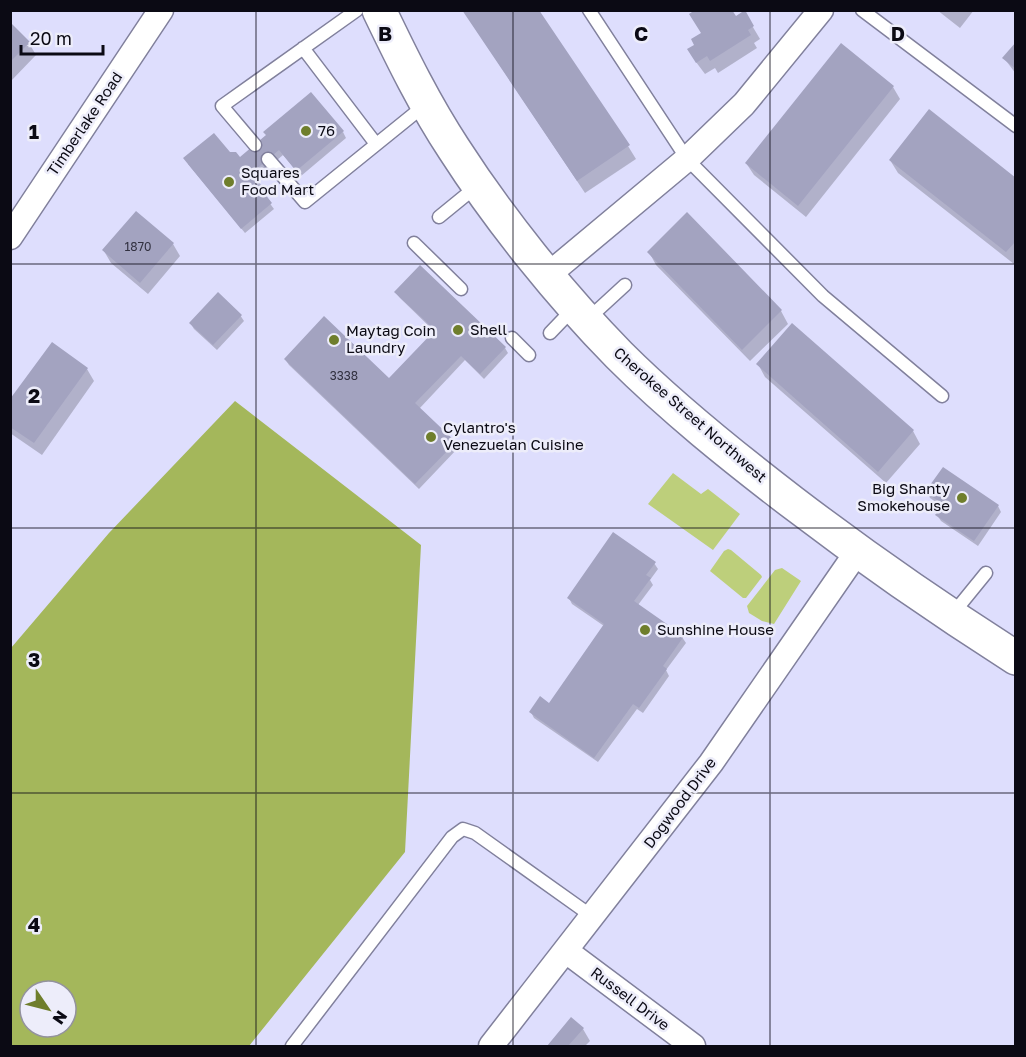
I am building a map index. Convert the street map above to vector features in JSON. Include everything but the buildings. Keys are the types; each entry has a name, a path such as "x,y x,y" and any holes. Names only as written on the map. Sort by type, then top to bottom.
{"main road":[{"name":"Cherokee Street Northwest","path":"379,10 426,105 478,185 548,275 619,355 738,461 857,552 951,617 1016,658"}],"street":[{"name":"Timberlake Road","path":"14,222 160,10"},
{"path":"548,275 687,159 744,104 821,10"},
{"name":"Dogwood Drive","path":"491,1047 711,763 857,552"},
{"name":"Russell Drive","path":"566,951 693,1047"}],"lane":[{"path":"255,145 222,106 357,10"},
{"path":"588,10 687,159 824,296 942,396"},
{"path":"862,10 1016,126"},
{"path":"303,48 376,144"},
{"path":"268,159 305,201 426,105"},
{"path":"439,217 478,185"},
{"path":"414,243 461,289"},
{"path":"550,333 625,285"},
{"path":"512,338 529,354"},
{"path":"951,617 986,573"},
{"path":"292,1047 452,837 463,829 474,833 593,917"}],"green space":[{"path":"235,401 421,545 405,852 249,1046 11,1046 11,648 109,533"},
{"path":"673,473 701,494 708,489 740,514 713,550 648,504"},
{"path":"728,549 762,577 746,598 743,598 710,571 724,551"},
{"path":"782,568 801,581 774,624 762,621 749,613 747,606 775,570"}],"place":[{"name":"76","path":"306,131"},
{"name":"Squares Food Mart","path":"229,182"},
{"name":"Shell","path":"458,330"},
{"name":"Maytag Coin Laundry","path":"334,340"},
{"name":"Cylantro's Venezuelan Cuisine","path":"431,437"},
{"name":"Big Shanty Smokehouse","path":"962,498"},
{"name":"Sunshine House","path":"645,630"}]}
